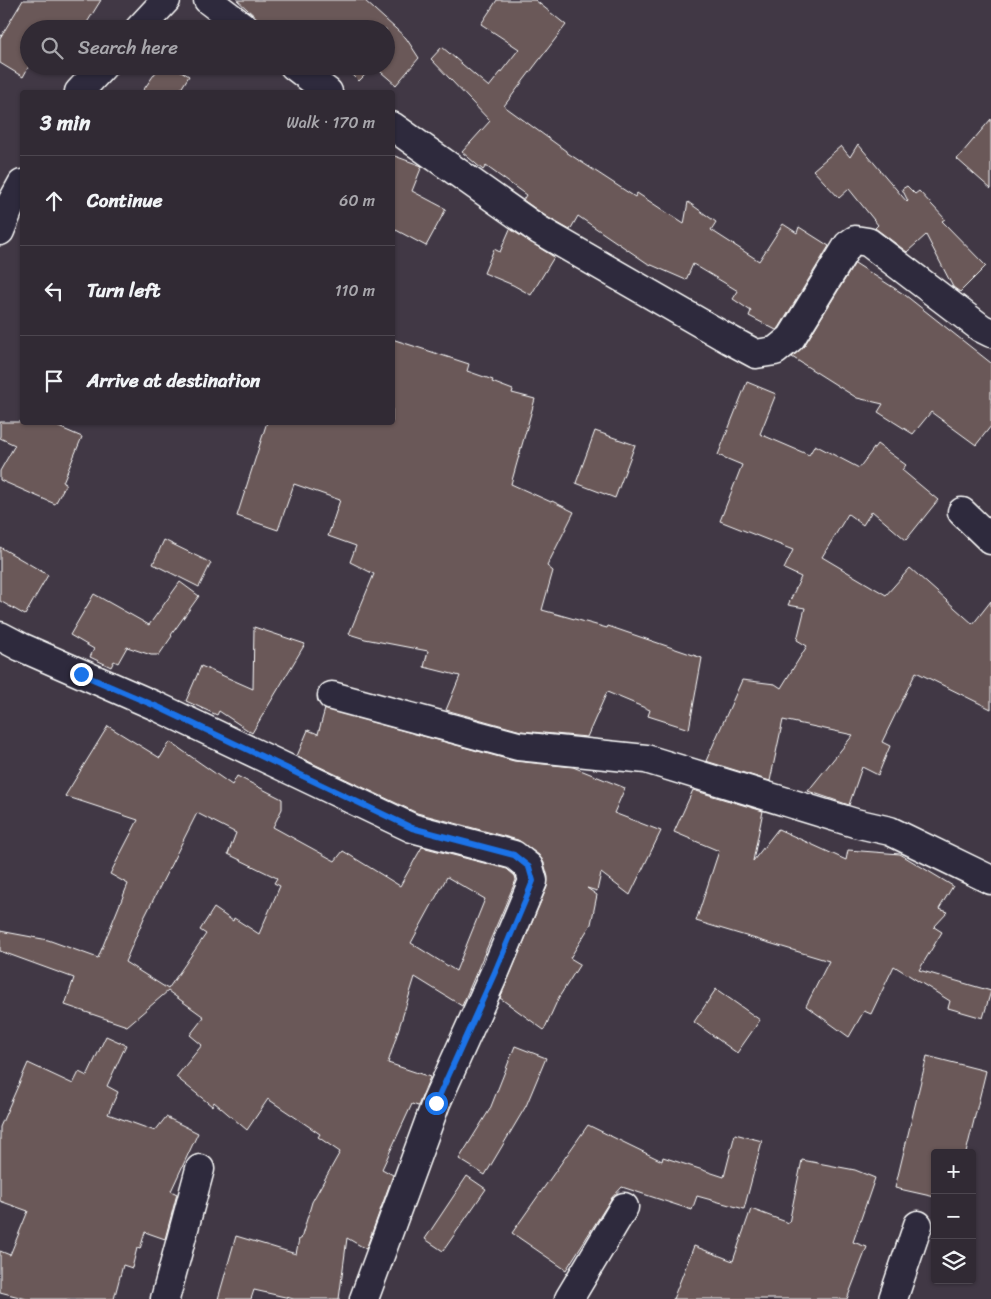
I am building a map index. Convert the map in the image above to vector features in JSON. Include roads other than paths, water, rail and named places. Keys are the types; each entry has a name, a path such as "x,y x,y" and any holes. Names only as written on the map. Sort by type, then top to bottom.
{"street":[{"path":"147,20 166,0"},
{"path":"208,0 234,20"},
{"path":"81,90 95,75"},
{"path":"306,75 325,90"},
{"path":"395,128 539,230 756,354 775,351 791,338 848,245 855,240 868,242 981,328 991,333"},
{"path":"0,231 20,188"},
{"path":"962,512 991,540"},
{"path":"0,636 158,707 412,828 514,855 529,867 533,881 495,972 436,1103 364,1299"},
{"path":"332,696 518,746 646,759 855,823 890,831 991,880"},
{"path":"165,1299 200,1169"},
{"path":"569,1299 624,1207"},
{"path":"892,1299 918,1225"}]}
